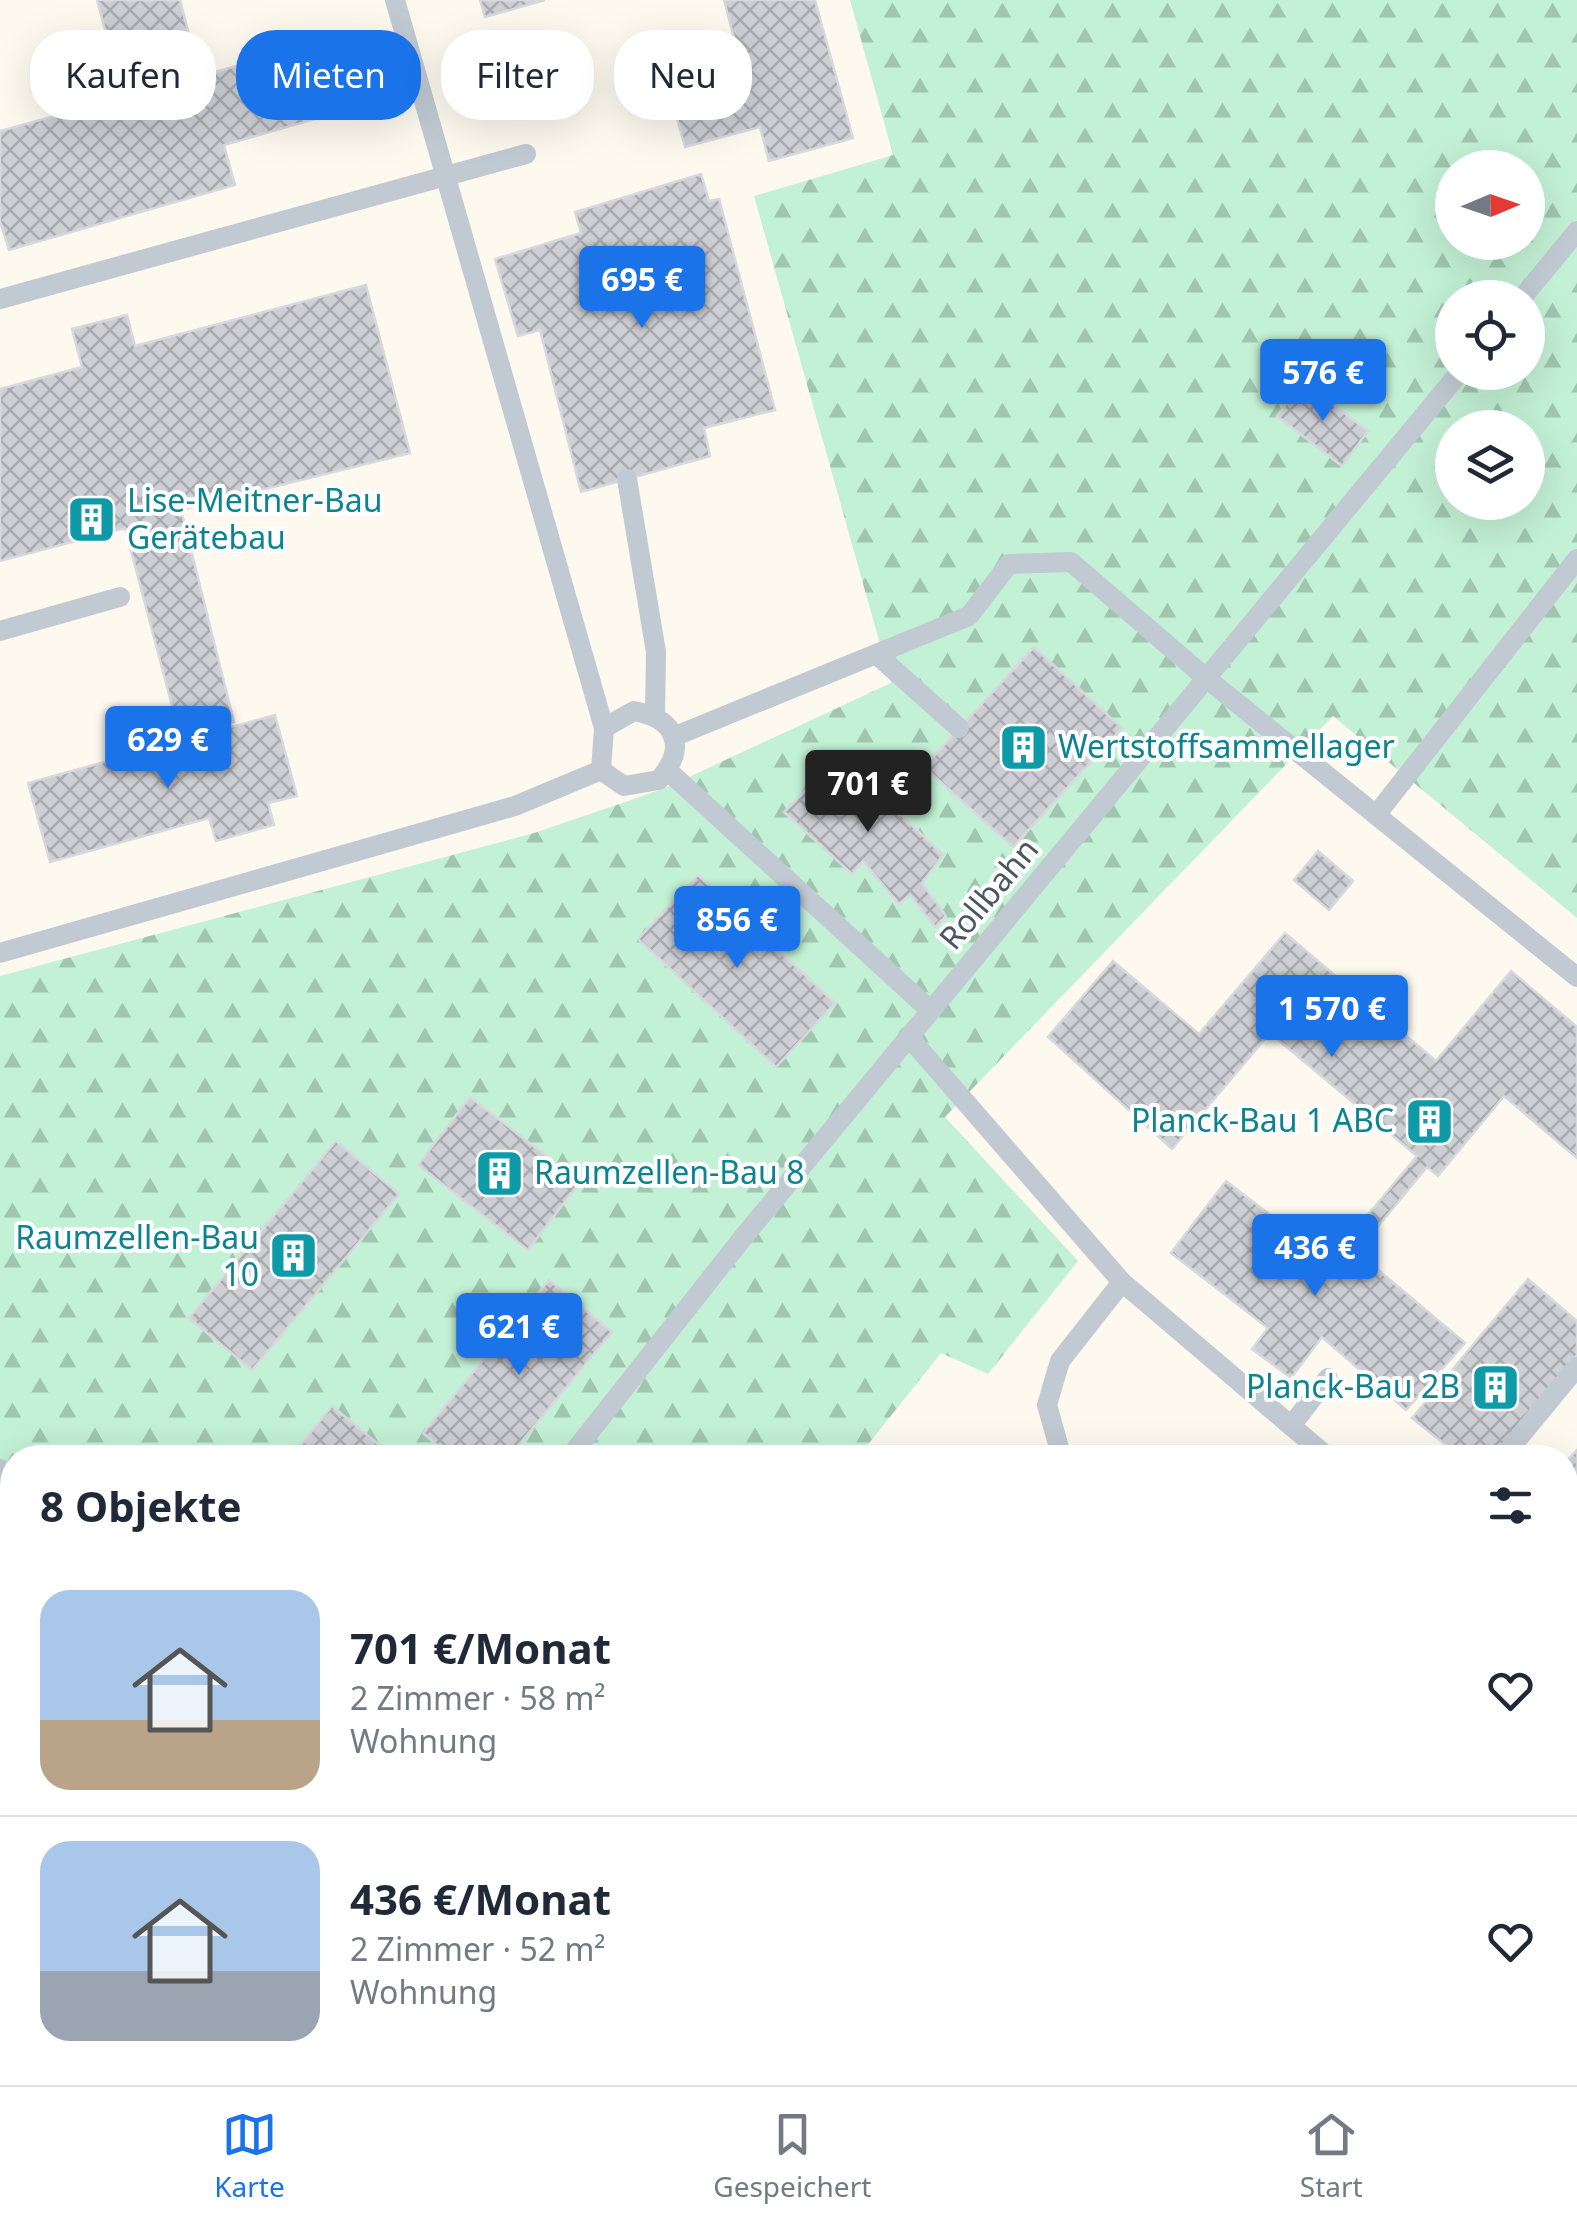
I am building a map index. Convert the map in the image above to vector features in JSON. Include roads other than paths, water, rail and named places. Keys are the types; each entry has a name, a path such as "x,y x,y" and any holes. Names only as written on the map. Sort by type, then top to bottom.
{"lane":[{"path":"396,0 604,728 601,770"},
{"path":"0,300 526,154"},
{"path":"1537,280 1577,232"},
{"name":"Rollbahn","path":"585,1445 745,1235 1445,390"},
{"path":"628,479 656,652 655,715"},
{"path":"1376,815 1577,559"},
{"path":"673,737 969,616 1009,564 1071,562 1206,678 1577,977"},
{"path":"0,631 120,597"},
{"path":"876,654 960,728"},
{"path":"601,770 624,786 659,780 673,762 670,728 655,715 634,711 604,728"},
{"path":"0,953 515,806 601,770"},
{"path":"668,770 930,1010"},
{"path":"908,1036 1122,1282 1313,1445"},
{"path":"1058,1445 1047,1405 1060,1361 1122,1282"},
{"path":"1513,1445 1577,1367"},
{"path":"1291,1426 1328,1378"}],"place":[{"name":"Lise-Meitner-Bau Gerätebau","path":"92,519"},
{"name":"Wertstoffsammellager","path":"1023,747"},
{"name":"Planck-Bau 1 ABC","path":"1429,1121"},
{"name":"Raumzellen-Bau 8","path":"499,1173"},
{"name":"Raumzellen-Bau 10","path":"294,1256"},
{"name":"Planck-Bau 2B","path":"1495,1387"}]}
